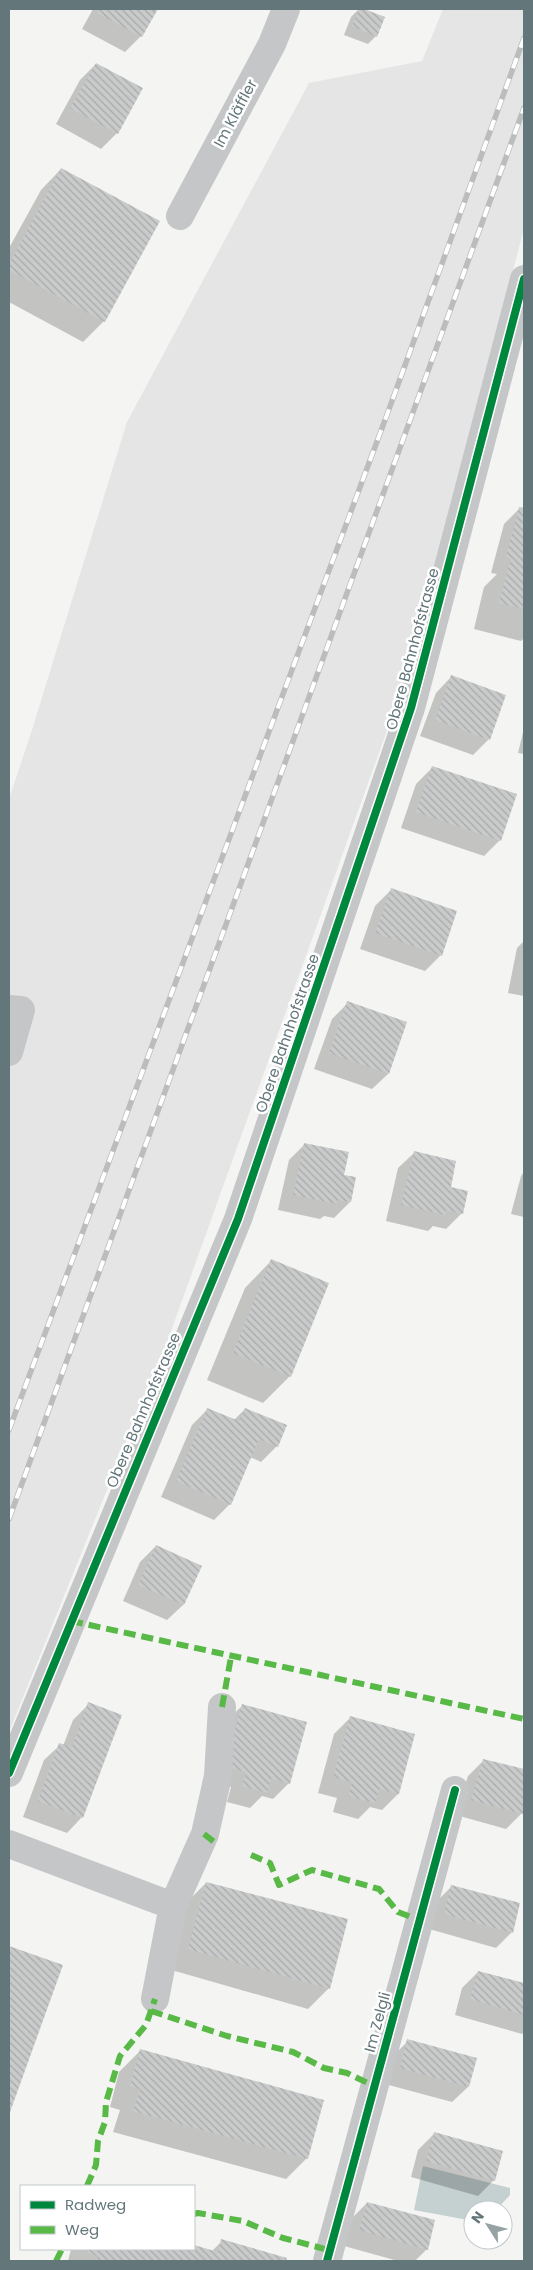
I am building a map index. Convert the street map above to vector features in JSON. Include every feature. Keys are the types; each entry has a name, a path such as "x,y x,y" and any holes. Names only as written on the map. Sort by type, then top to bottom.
{"street":[{"name":"Im Kläffler","path":"180,216 272,44 286,9"},
{"name":"Obere Bahnhofstrasse","path":"9,1773 241,1210 412,708 524,279"},
{"path":"9,1052 15,1009"},
{"path":"155,1998 173,1906 205,1834 218,1776 222,1707"},
{"name":"Im Zelgli","path":"327,2261 455,1790"},
{"path":"9,1844 173,1906"}],"shaded area":[{"path":"443,9 524,9 524,228 412,661 170,1334 9,1732 9,799 127,422 309,83 422,61"},
{"path":"423,2166 510,2188 510,2195 505,2200 463,2200 463,2219 414,2210"}],"building":[{"path":"99,9 158,9 142,37 97,13"},
{"path":"359,9 385,17 377,37 352,26"},
{"path":"96,63 143,88 118,134 70,108"},
{"path":"61,168 160,221 105,322 9,270 9,264"},
{"path":"519,507 524,508 524,609 499,603 511,558 506,557"},
{"path":"451,675 506,695 490,740 435,720"},
{"path":"432,766 517,794 501,841 416,812"},
{"path":"391,888 457,911 442,956 375,933"},
{"path":"347,1001 407,1022 389,1074 329,1053"},
{"path":"304,1143 349,1152 344,1175 356,1177 351,1202 338,1200 337,1204 293,1195"},
{"path":"414,1151 456,1161 451,1187 468,1191 463,1214 446,1210 445,1215 401,1205"},
{"path":"271,1259 329,1283 291,1377 233,1353"},
{"path":"207,1408 239,1421 245,1408 287,1425 278,1447 259,1439 231,1505 176,1481"},
{"path":"156,1545 202,1566 184,1605 138,1585"},
{"path":"88,1702 122,1715 83,1818 38,1801 59,1743 72,1747"},
{"path":"242,1704 307,1722 290,1784 271,1778 267,1793 242,1786 246,1772 225,1766"},
{"path":"350,1716 415,1734 399,1794 379,1789 375,1803 348,1796 352,1782 333,1777"},
{"path":"483,1759 524,1769 523,1814 471,1800"},
{"path":"206,1882 348,1919 330,1989 188,1949"},
{"path":"451,1885 520,1903 513,1933 444,1914"},
{"path":"9,1946 63,1965 9,2115"},
{"path":"478,1971 524,1983 524,2015 470,1999"},
{"path":"407,2039 477,2058 469,2087 400,2068"},
{"path":"140,2049 324,2100 308,2159 133,2111 140,2089 130,2086"},
{"path":"434,2132 503,2151 495,2181 426,2161"},
{"path":"367,2202 435,2220 428,2250 359,2230"},
{"path":"221,2239 287,2258 286,2261 95,2261 97,2256 88,2253 90,2250 195,2250 195,2245 218,2252"}],"railway":[{"path":"9,1430 388,412 524,38"},
{"path":"9,1519 524,108"}],"marked path":[{"path":"71,1621 524,1719"},
{"path":"222,1707 231,1657"},
{"path":"204,1834 218,1845"},
{"path":"251,1855 270,1863 279,1885 312,1870 379,1889 398,1912 419,1920"},
{"path":"87,2185 96,2165 98,2141 105,2122 106,2102 120,2056 146,2025 155,1999"},
{"path":"151,2011 227,2036 293,2052 324,2068 347,2073 374,2086"},
{"path":"195,2214 243,2221 283,2238 329,2250"},
{"path":"56,2261 62,2250"}],"cycle path":[{"path":"9,1773 238,1219 411,708 524,279"},
{"path":"327,2261 455,1790"}]}
